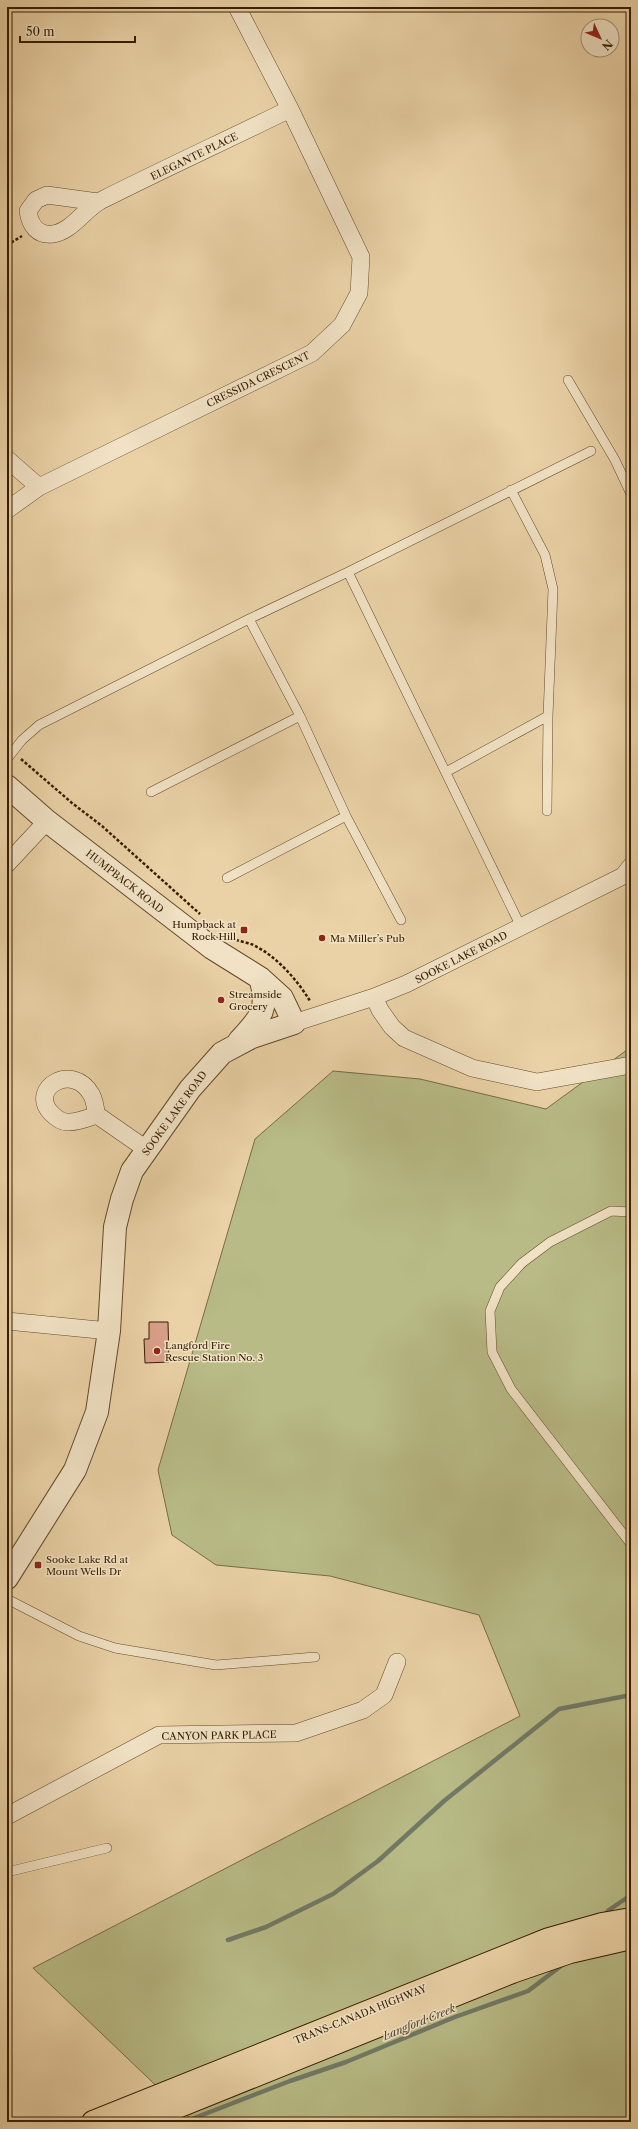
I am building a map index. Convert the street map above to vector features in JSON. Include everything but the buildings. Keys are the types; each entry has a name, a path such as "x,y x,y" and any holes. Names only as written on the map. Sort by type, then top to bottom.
{"highway":[{"name":"TRANS-CANADA HIGHWAY","path":"93,2122 550,1939 602,1924 631,1919"},
{"name":"TRANS-CANADA HIGHWAY","path":"140,2122 512,1972 570,1952 631,1938"}],"street":[{"name":"CRESSIDA CRESCENT","path":"7,510 38,487 312,353 342,325 359,293 361,257 290,109 237,7"},
{"name":"ELEGANTE PLACE","path":"98,202 290,109"},
{"path":"7,459 38,487"},
{"name":"HUMPBACK ROAD","path":"7,786 47,820 212,948 260,978 282,998 294,1023"},
{"path":"7,864 47,820"},
{"name":"SOOKE LAKE ROAD","path":"7,1578 77,1465 97,1412 109,1331 115,1228 122,1199 132,1171 146,1149 205,1069 222,1053 237,1044 294,1023 374,997 406,984 623,876 631,866"},
{"path":"237,1044 256,1022 263,1010 265,994 260,978"},
{"path":"374,997 380,1010 392,1027 404,1038 472,1068 537,1082 631,1065"},
{"path":"97,1115 146,1149"},
{"path":"7,1321 109,1331"},
{"name":"CANYON PARK PLACE","path":"7,1816 159,1735 296,1733 363,1710 384,1695 397,1662"}],"lane":[{"path":"568,380 615,460 631,494"},
{"path":"10,756 22,740 39,726 249,619 348,572 591,451"},
{"path":"511,490 545,555 553,589 548,716 547,811"},
{"path":"348,572 521,927"},
{"path":"249,619 300,716 346,816 401,920"},
{"path":"152,792 300,716"},
{"path":"446,772 548,716"},
{"path":"227,878 346,816"},
{"path":"631,1212 611,1211 550,1242 522,1263 500,1287 490,1312 492,1352 511,1389 631,1544"},
{"path":"7,1599 78,1636 115,1648 216,1665 315,1657"},
{"path":"7,1872 107,1848"}],"path":[{"path":"10,756 102,826 206,918"}],"green space":[{"path":"631,1047 631,2122 184,2122 191,2119 33,1968 520,1716 479,1615 330,1576 216,1565 172,1535 158,1470 255,1139 333,1071 420,1079 546,1109"}],"waterway":[{"path":"228,1940 266,1927 333,1894 378,1861 444,1801 559,1709 631,1695"},
{"name":"Langford Creek","path":"604,1916 609,1910 631,1895"},
{"name":"Langford Creek","path":"184,2122 290,2081 346,2062 455,2017 528,1991 565,1963"}],"place":[{"name":"Humpback at Rock Hill","path":"244,930"},
{"name":"Ma Miller’s Pub","path":"322,938"},
{"name":"Streamside Grocery","path":"221,1000"},
{"name":"Langford Fire Rescue Station No. 3","path":"157,1351"},
{"name":"Sooke Lake Rd at Mount Wells Dr","path":"38,1565"}]}
